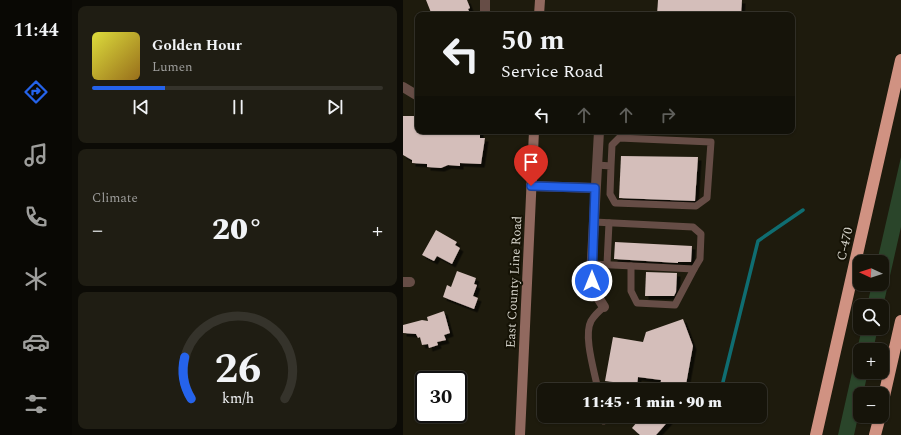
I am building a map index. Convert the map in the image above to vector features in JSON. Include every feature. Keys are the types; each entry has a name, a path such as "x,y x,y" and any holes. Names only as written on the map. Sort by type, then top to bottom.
{"highway":[{"name":"C-470","path":"816,435 901,60"},
{"path":"886,387 901,320"},
{"path":"875,435 878,423"}],"main road":[{"path":"539,12 540,0"},
{"name":"East County Line Road","path":"520,435 534,134"}],"street":[{"path":"485,0 485,12"},
{"path":"403,87 415,94"},
{"path":"599,134 595,188 592,281 594,291 603,307"},
{"path":"531,186 595,188"}],"lane":[{"path":"619,138 711,142 707,198 696,206 615,203 610,194 611,166 612,145 619,138"},
{"path":"597,165 611,166"},
{"path":"594,222 693,227 701,234 700,259 675,305 637,303 631,291 631,266"},
{"path":"607,264 609,223"},
{"path":"592,264 694,269"},
{"path":"597,383 588,332 591,322 603,307"}],"green space":[{"path":"901,157 901,227 889,280 889,255 879,255"},
{"path":"870,291 887,291 885,299 869,299"},
{"path":"860,335 876,335 875,343 859,343"},
{"path":"853,368 853,379 866,379 865,387 853,387 853,423 857,423 854,435 838,435"}],"building":[{"path":"426,0 467,0 470,8 468,9 469,11 466,12 431,12"},
{"path":"658,0 742,0 741,12 657,12"},
{"path":"403,116 415,116 415,134 480,134 480,138 485,138 481,164 460,163 460,166 448,165 441,168 427,167 427,164 412,163 412,160 403,155"},
{"path":"621,156 698,157 695,201 619,198"},
{"path":"436,230 457,242 455,245 460,248 452,264 437,256 434,261 422,255"},
{"path":"615,242 692,246 691,262 678,263 614,259"},
{"path":"457,271 476,278 474,284 477,285 473,296 478,298 474,309 443,297 447,285 451,287"},
{"path":"646,272 677,273 676,292 674,296 645,296"},
{"path":"444,311 450,333 444,335 446,340 437,342 438,345 429,348 428,344 422,345 420,337 418,338 416,334 403,333 403,325 422,320 428,321 427,317"},
{"path":"683,319 693,346 686,383 661,383 661,380 638,377 637,383 613,383 605,381 613,337 643,342 646,332"},
{"path":"636,423 667,423 656,435 640,435 632,428"}],"waterway":[{"path":"723,383 758,241 803,210"}],"route":[{"path":"531,186 595,188 592,281"}]}
